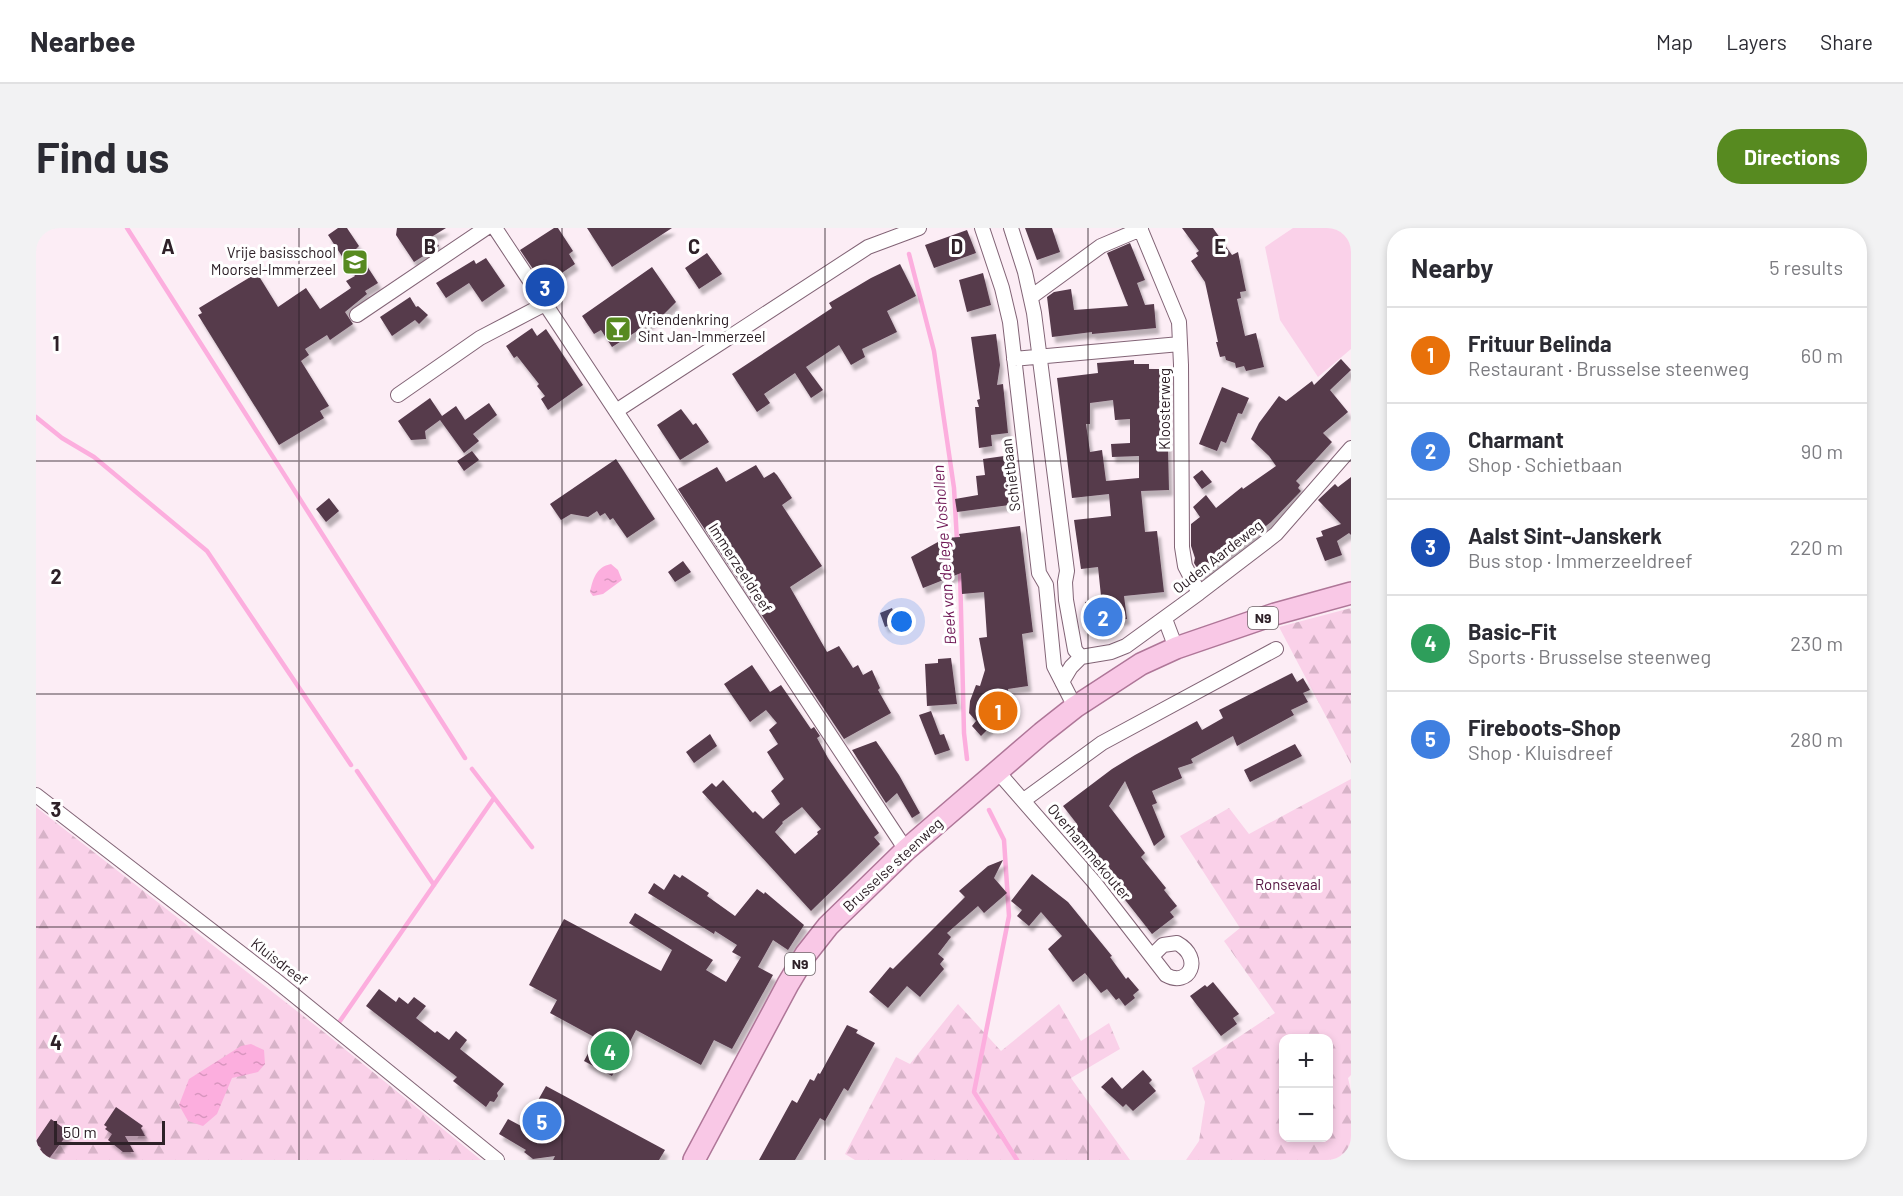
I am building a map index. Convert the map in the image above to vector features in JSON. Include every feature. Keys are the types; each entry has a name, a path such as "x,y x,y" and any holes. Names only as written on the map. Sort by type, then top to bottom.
{"main road":[{"name":"Brusselse steenweg","path":"694,1160 806,954 828,926 906,850 1075,707 1141,664 1176,648 1275,614 1351,593"}],"street":[{"path":"357,315 486,228"},
{"name":"Immerzeeldreef","path":"495,228 906,850"},
{"path":"616,411 868,247 919,228"},
{"name":"Schietbaan","path":"982,228 1002,288 1010,322 1039,573 1046,585 1054,666 1075,707"},
{"path":"1011,228 1031,297 1067,571 1066,600 1075,650 1081,657 1071,667 1062,682"},
{"path":"1031,297 1101,246 1141,229"},
{"name":"Kloosterweg","path":"1141,229 1179,322 1182,547 1185,567 1199,593"},
{"path":"398,395 480,338 545,304"},
{"path":"1014,359 1180,344"},
{"name":"Ouden Aardeweg","path":"1081,657 1111,652 1126,646 1276,534 1351,448"},
{"path":"1046,585 1065,582"},
{"path":"1165,619 1176,648"},
{"path":"1024,800 1102,743 1276,649"},
{"name":"Overhammekouter","path":"998,772 1094,882 1152,956"},
{"name":"Kluisdreef","path":"36,795 273,978 497,1160"}],"green space":[{"path":"1293,228 1340,228 1351,243 1351,349 1318,377 1280,320 1265,247"},
{"path":"1351,608 1351,764 1279,627"},
{"name":"Ronsevaal","path":"1351,779 1351,1075 1348,1078 1351,1091 1351,1160 1186,1160 1199,1141 1205,1102 1192,1068 1275,1013 1224,941 1240,928 1180,836 1229,808 1249,834"},
{"path":"36,807 325,1033 481,1160 36,1160"},
{"path":"958,1004 1001,1051 1059,1004 1081,1041 1109,1023 1120,1049 1071,1078 1130,1160 855,1160 845,1154 896,1057 910,1064"}],"water":[{"path":"611,564 618,570 622,580 603,594 593,596 590,592 596,574"},
{"path":"251,1044 264,1050 265,1064 258,1072 232,1078 217,1114 203,1126 188,1121 179,1105 189,1079 241,1046"}],"building":[{"path":"338,228 347,228 359,246 356,249 378,283 365,291 367,294 345,312 353,324 330,340 327,335 305,349 309,355 301,361 329,406 320,411 324,418 279,445 198,315 202,313 199,308 257,273 278,307 306,288 320,309 351,288 346,281 355,276 328,235"},
{"path":"397,228 446,228 433,236 439,246 414,262 396,235"},
{"path":"554,228 558,228 573,251 569,254 575,264 544,285 520,250"},
{"path":"587,228 672,228 612,267"},
{"path":"1025,228 1052,228 1060,252 1037,260"},
{"path":"1182,228 1213,228 1232,255 1238,252 1246,291 1240,292 1241,298 1237,299 1245,336 1256,333 1264,367 1246,371 1244,366 1236,368 1235,363 1226,360 1225,356 1220,357 1205,282 1191,261 1198,256 1196,253 1199,251"},
{"path":"967,230 976,253 934,268 925,245"},
{"path":"1130,243 1145,280 1137,283 1145,305 1154,304 1156,328 1052,337 1047,297 1054,292 1071,289 1074,310 1128,306 1107,253"},
{"path":"707,253 722,274 699,289 685,268"},
{"path":"486,258 505,286 482,302 469,283 446,298 436,283 474,260 476,264"},
{"path":"900,264 916,296 887,311 897,332 862,349 865,357 851,365 839,345 806,367 823,390 811,398 795,373 764,394 770,403 757,412 732,374 832,308 829,303"},
{"path":"652,267 676,302 664,314 612,347 601,330 594,334 582,316"},
{"path":"983,273 991,305 967,312 959,280"},
{"path":"410,297 416,307 418,306 428,315 419,324 415,320 392,336 380,317"},
{"path":"532,328 537,336 546,329 583,385 548,410 541,399 545,396 537,386 539,384 517,356 514,358 506,346"},
{"path":"996,334 1000,365 997,385 1003,384 1008,433 991,435 992,446 979,448 975,407 979,407 977,400 980,399 971,337"},
{"path":"1341,359 1351,370 1330,390 1348,412 1323,433 1332,442 1296,481 1301,491 1271,522 1202,576 1194,563 1195,558 1191,546 1191,524 1200,517 1193,507 1206,495 1216,508 1242,487 1243,489 1276,466 1251,439 1259,423 1279,396 1286,401 1312,381 1314,385"},
{"path":"1134,360 1134,364 1149,364 1149,369 1166,369 1169,490 1141,491 1145,532 1157,531 1164,592 1124,596 1127,619 1094,622 1093,620 1087,621 1085,602 1097,600 1097,596 1101,596 1098,567 1081,569 1074,520 1111,516 1109,494 1072,498 1057,378 1098,373 1097,363","holes":["1113,400 1115,420 1130,419 1130,443 1111,444 1112,457 1139,456 1139,478 1106,481 1102,450 1090,452 1086,424 1090,424 1090,403"]},
{"path":"1222,387 1249,398 1242,414 1238,413 1226,443 1221,441 1217,451 1199,444"},
{"path":"430,398 442,416 456,406 465,420 489,403 497,415 473,434 479,441 464,453 440,420 425,431 426,439 411,440 398,421"},
{"path":"681,409 693,425 696,423 709,442 680,460 657,425"},
{"path":"472,451 479,460 464,471 457,461"},
{"path":"1011,455 1017,504 957,512 955,499 978,495 976,476 985,475 983,459"},
{"path":"616,459 655,519 627,538 613,518 610,520 605,513 600,516 597,511 588,517 571,514 561,520 550,504"},
{"path":"756,465 764,478 774,472 777,475 792,498 782,505 822,566 790,587 827,652 839,646 853,668 858,665 863,675 872,670 880,688 878,690 891,713 844,739 678,489 717,467 726,482"},
{"path":"1202,470 1212,482 1202,489 1193,477"},
{"path":"1351,477 1351,535 1349,533 1337,541 1342,555 1325,561 1316,538 1323,536 1321,531 1341,524 1318,500 1335,484 1338,487"},
{"path":"329,498 339,511 326,522 316,509"},
{"path":"1020,526 1033,632 1022,634 1028,686 1008,689 1011,709 1014,712 998,726 995,722 981,736 972,726 976,721 969,713 970,701 976,685 980,686 985,670 979,638 987,637 984,592 962,594 961,573 923,588 911,557 945,538 960,537 959,534"},
{"path":"683,561 691,572 675,582 668,572"},
{"path":"892,608 897,622 885,627 880,613"},
{"path":"951,658 957,704 927,706 925,664 938,663 938,659"},
{"path":"752,665 770,692 781,685 811,729 814,727 820,736 817,738 828,758 879,833 874,837 880,844 811,911 702,792 712,783 716,787 723,780 753,813 755,811 763,819 780,804 771,791 784,779 767,752 778,744 769,730 777,723 766,710 750,722 724,684","holes":["802,807 821,829 795,854 775,832 782,822"]},
{"path":"1292,673 1297,682 1303,678 1310,690 1303,693 1308,702 1291,710 1294,715 1237,746 1233,736 1191,759 1193,763 1178,768 1182,778 1152,791 1157,803 1152,805 1165,837 1154,846 1125,781 1109,806 1145,853 1141,857 1177,906 1170,912 1174,917 1152,934 1073,834 1077,831 1074,826 1077,824 1063,806 1112,769 1135,755 1197,721 1202,730 1223,718 1219,710"},
{"path":"931,711 940,735 944,734 950,750 935,755 919,715"},
{"path":"710,734 717,746 694,763 686,752"},
{"path":"876,741 899,775 920,813 912,818 897,793 886,803 852,750"},
{"path":"1295,744 1302,756 1250,782 1244,770"},
{"path":"1003,860 994,878 1007,893 984,913 978,906 947,933 951,937 938,954 944,959 940,964 944,969 920,997 907,986 888,1008 869,992 890,967 893,969 965,897 959,891 988,866"},
{"path":"674,874 680,878 682,875 709,893 707,896 735,916 757,889 764,894 765,892 804,925 788,950 773,940 758,967 773,975 732,1049 714,1040 701,1065 636,1030 612,1076 584,1061 596,1038 550,1013 557,1000 529,985 564,919 661,971 672,950 629,923 635,913 713,960 706,970 726,982 741,957 732,952 737,945 715,931 714,934 648,893 654,883 664,890"},
{"path":"1032,874 1068,902 1112,956 1110,957 1126,979 1128,977 1139,990 1133,995 1135,998 1125,1006 1119,998 1116,1000 1107,989 1101,993 1085,973 1073,982 1048,949 1062,936 1041,912 1029,926 1017,916 1022,910 1011,901"},
{"path":"1213,982 1239,1014 1233,1018 1237,1024 1221,1036 1190,996"},
{"path":"379,989 396,1002 399,997 408,1004 414,997 426,1006 416,1018 435,1033 437,1031 449,1040 456,1031 467,1040 460,1049 504,1084 494,1102 490,1101 486,1107 453,1081 457,1077 366,1006"},
{"path":"847,1025 858,1030 856,1033 875,1043 848,1091 844,1088 825,1121 820,1118 795,1160 759,1160 792,1100 797,1103 810,1079 814,1081 818,1073 820,1074"},
{"path":"1143,1070 1152,1080 1149,1083 1156,1091 1133,1111 1126,1104 1123,1107 1101,1087 1112,1077 1122,1089"},
{"path":"546,1086 665,1150 659,1160 553,1160 555,1156 533,1159 524,1152 526,1150 499,1134 508,1119 523,1127"},
{"path":"116,1107 143,1126 141,1128 145,1136 125,1136 134,1152 123,1152 108,1140 112,1134 105,1129 107,1127 104,1125"},
{"path":"51,1119 69,1132 48,1160 36,1160 41,1148 36,1141"}],"waterway":[{"path":"127,228 465,758"},
{"name":"Beek van de lege Voshollen","path":"909,254 934,351 954,488 957,541"},
{"path":"36,417 62,438 94,457 207,551 351,765"},
{"name":"Beek van de lege Voshollen","path":"960,570 964,733 967,759"},
{"path":"472,769 532,847"},
{"path":"357,771 434,885"},
{"path":"340,1021 494,798"},
{"name":"Beek van de lege Voshollen","path":"989,810 1004,840 1009,916 974,1092 1017,1160"}],"place":[{"name":"Vrije basisschool Moorsel-Immerzeel","path":"355,262"},
{"name":"Aalst Sint-Janskerk","path":"545,287"},
{"name":"Vriendenkring Sint Jan-Immerzeel","path":"618,329"},
{"name":"Charmant","path":"1103,617"},
{"name":"Frituur Belinda","path":"998,711"},
{"name":"Basic-Fit","path":"610,1051"},
{"name":"Fireboots-Shop","path":"542,1121"}]}
